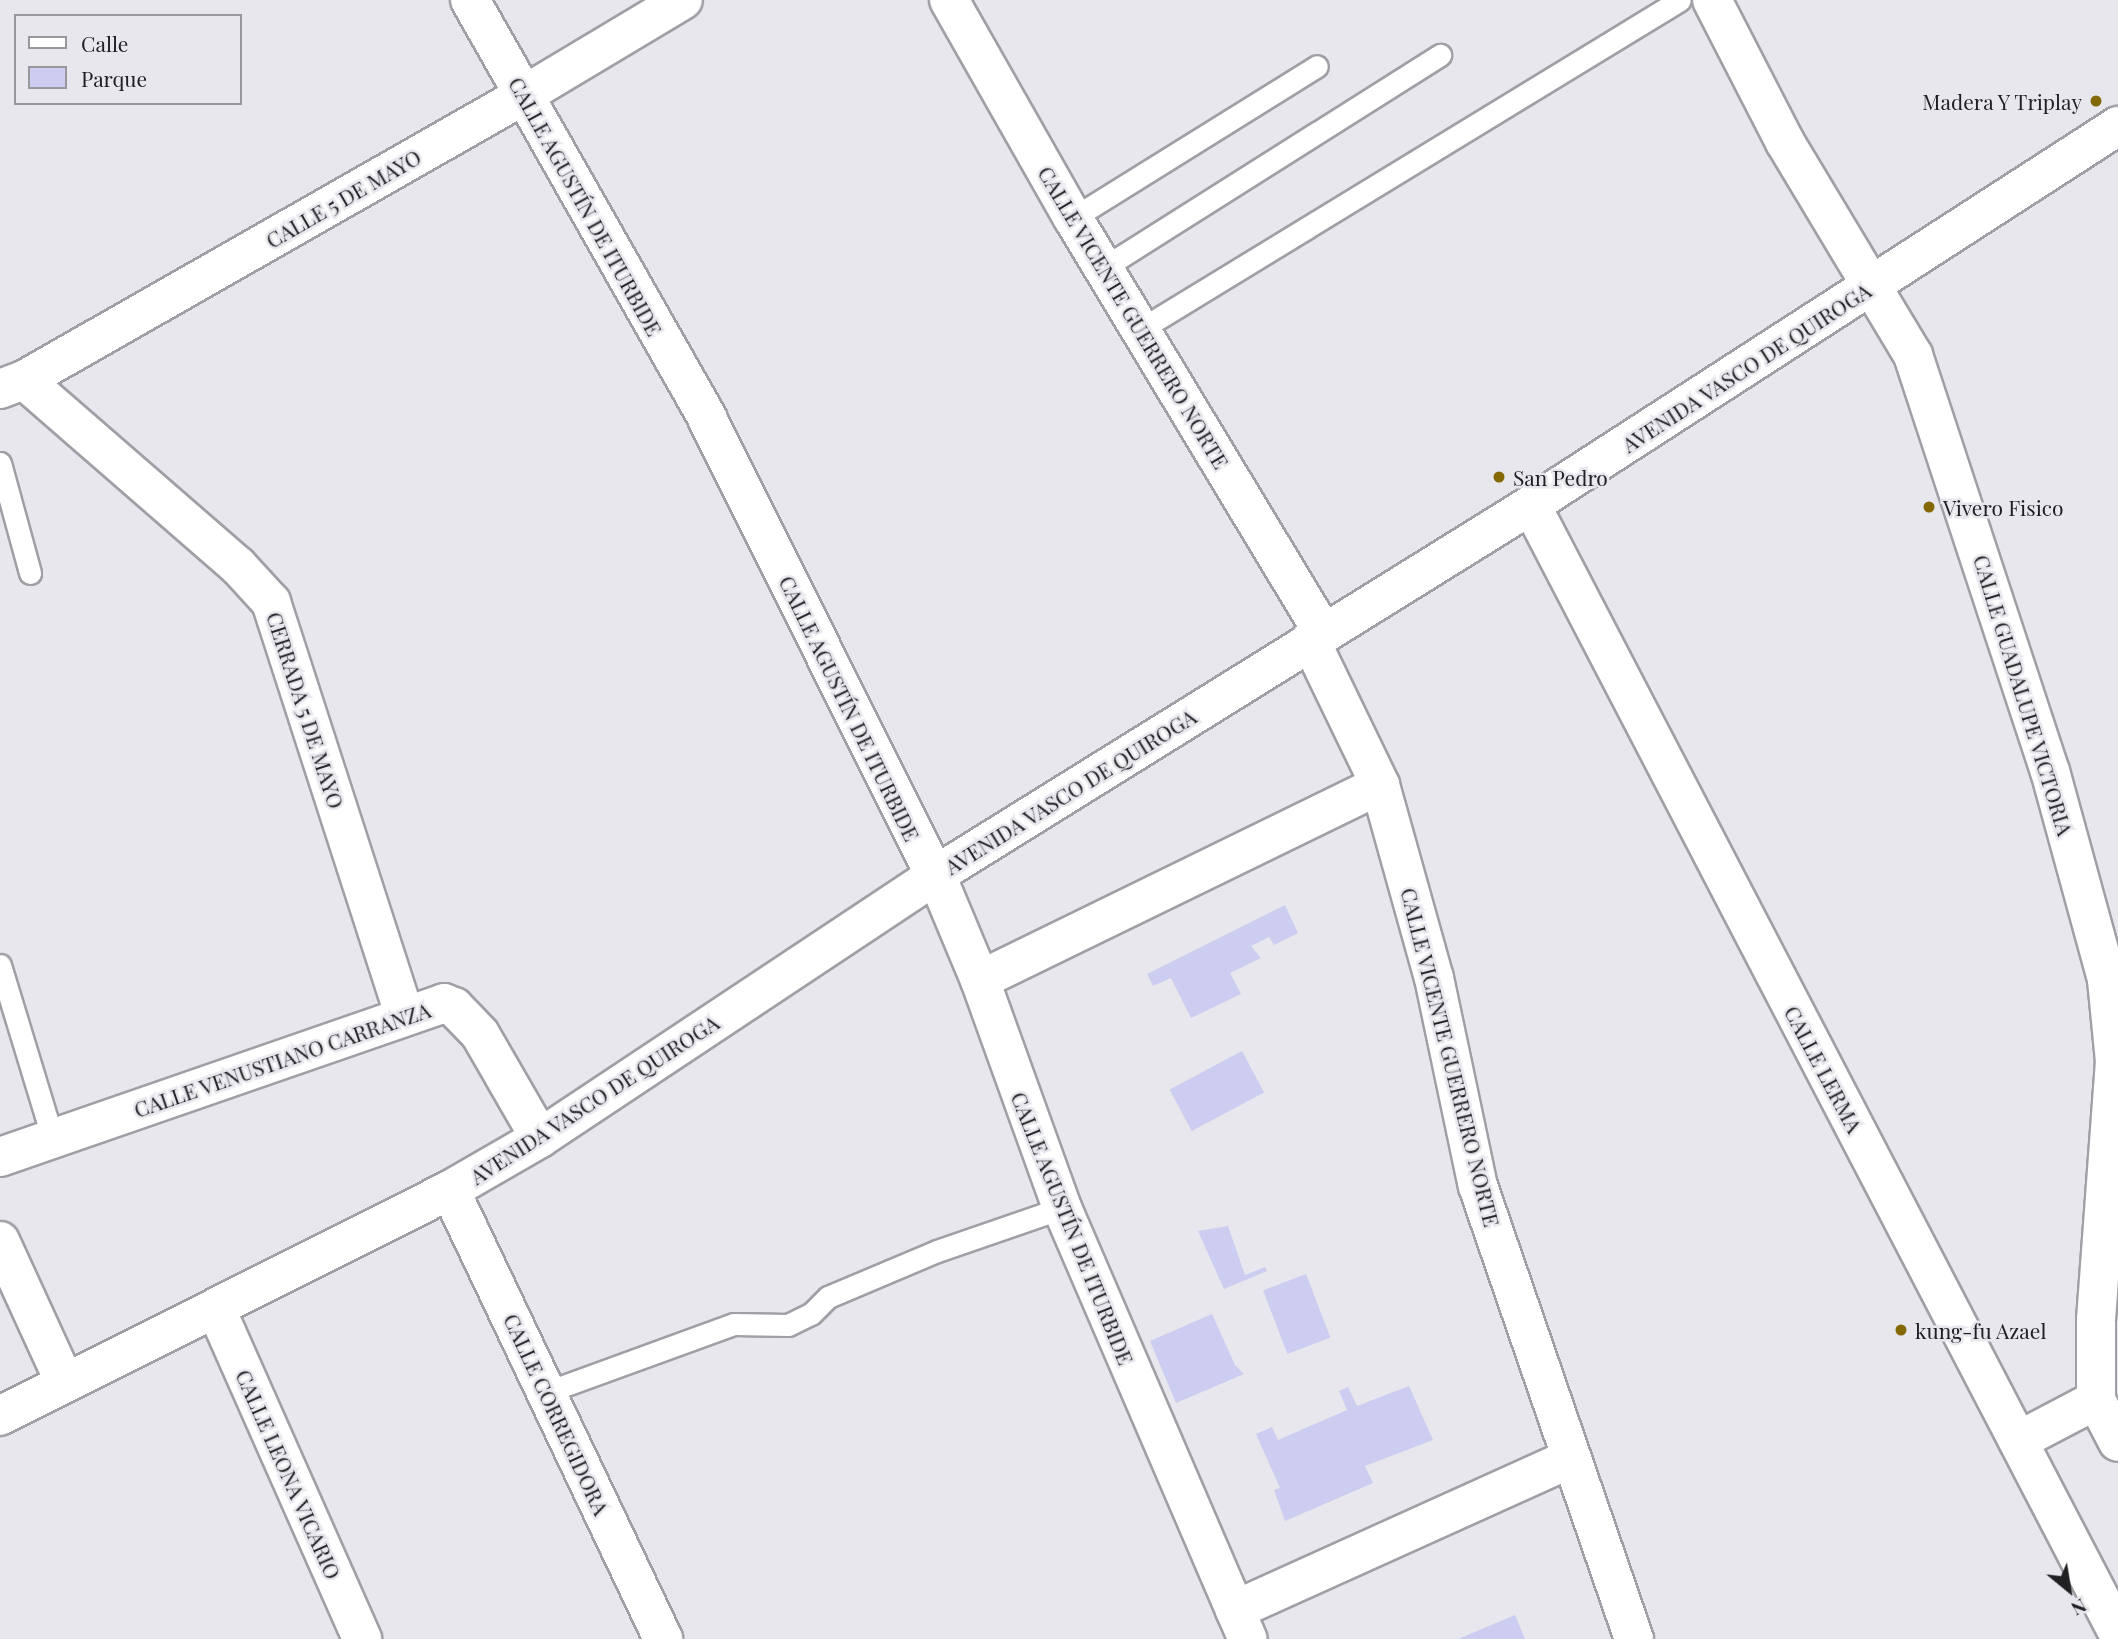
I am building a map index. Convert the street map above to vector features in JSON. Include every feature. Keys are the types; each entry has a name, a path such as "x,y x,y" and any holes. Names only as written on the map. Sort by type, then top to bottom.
{"street":[{"name":"CALLE AGUSTÍN DE ITURBIDE","path":"470,0 707,418 934,876 980,980 1062,1208 1241,1625"},
{"name":"CALLE 5 DE MAYO","path":"12,385 524,95 683,0"},
{"name":"CALLE VICENTE GUERRERO NORTE","path":"949,0 1317,636 1380,785 1434,978 1478,1186 1634,1639"},
{"name":"CALLE GUADALUPE VICTORIA","path":"1712,0 1785,142 1913,355 1952,464 2050,771 2113,985 2115,1061 2107,1313 2110,1422"},
{"name":"AVENIDA VASCO DE QUIROGA","path":"0,1416 450,1189 540,1138 934,876 1531,505 2118,126"},
{"name":"CERRADA 5 DE MAYO","path":"12,385 238,566 271,602 404,1015"},
{"name":"CALLE LERMA","path":"1531,505 2118,1633"},
{"path":"980,980 1380,785"},
{"name":"CALLE VENUSTIANO CARRANZA","path":"0,1157 444,1003 473,1024 540,1138"},
{"name":"CALLE CORREGIDORA","path":"450,1189 663,1639"},
{"path":"0,1241 65,1383"},
{"name":"CALLE LEONA VICARIO","path":"216,1309 362,1639"},
{"path":"2018,1441 2110,1422"},
{"path":"1241,1625 1570,1459"}],"lane":[{"path":"1141,329 1680,0"},
{"path":"1103,268 1440,55"},
{"path":"1073,218 1317,66"},
{"path":"0,463 30,573"},
{"path":"0,965 52,1139"},
{"path":"547,1392 734,1324 788,1325 811,1314 828,1297 852,1286 937,1251 1062,1208"}],"green space":[{"path":"1285,905 1298,933 1274,945 1269,937 1251,946 1261,958 1230,973 1241,994 1191,1018 1171,978 1153,986 1147,974"},
{"path":"1242,1051 1264,1092 1192,1131 1170,1089"},
{"path":"1228,1226 1245,1275 1265,1267 1267,1271 1224,1289 1198,1231"},
{"path":"1306,1274 1330,1337 1287,1354 1263,1290"},
{"path":"1212,1314 1235,1365 1244,1374 1176,1403 1150,1341"},
{"path":"1409,1386 1433,1440 1365,1466 1373,1483 1285,1521 1274,1490 1280,1488 1256,1434 1272,1427 1278,1440 1347,1410 1339,1391 1348,1387 1357,1406"},
{"path":"1515,1615 1525,1639 1458,1639"}],"place":[{"name":"Madera Y Triplay","path":"2096,101"},
{"name":"San Pedro","path":"1499,477"},
{"name":"Vivero Fisico","path":"1929,507"},
{"name":"kung-fu Azael","path":"1901,1330"}]}
